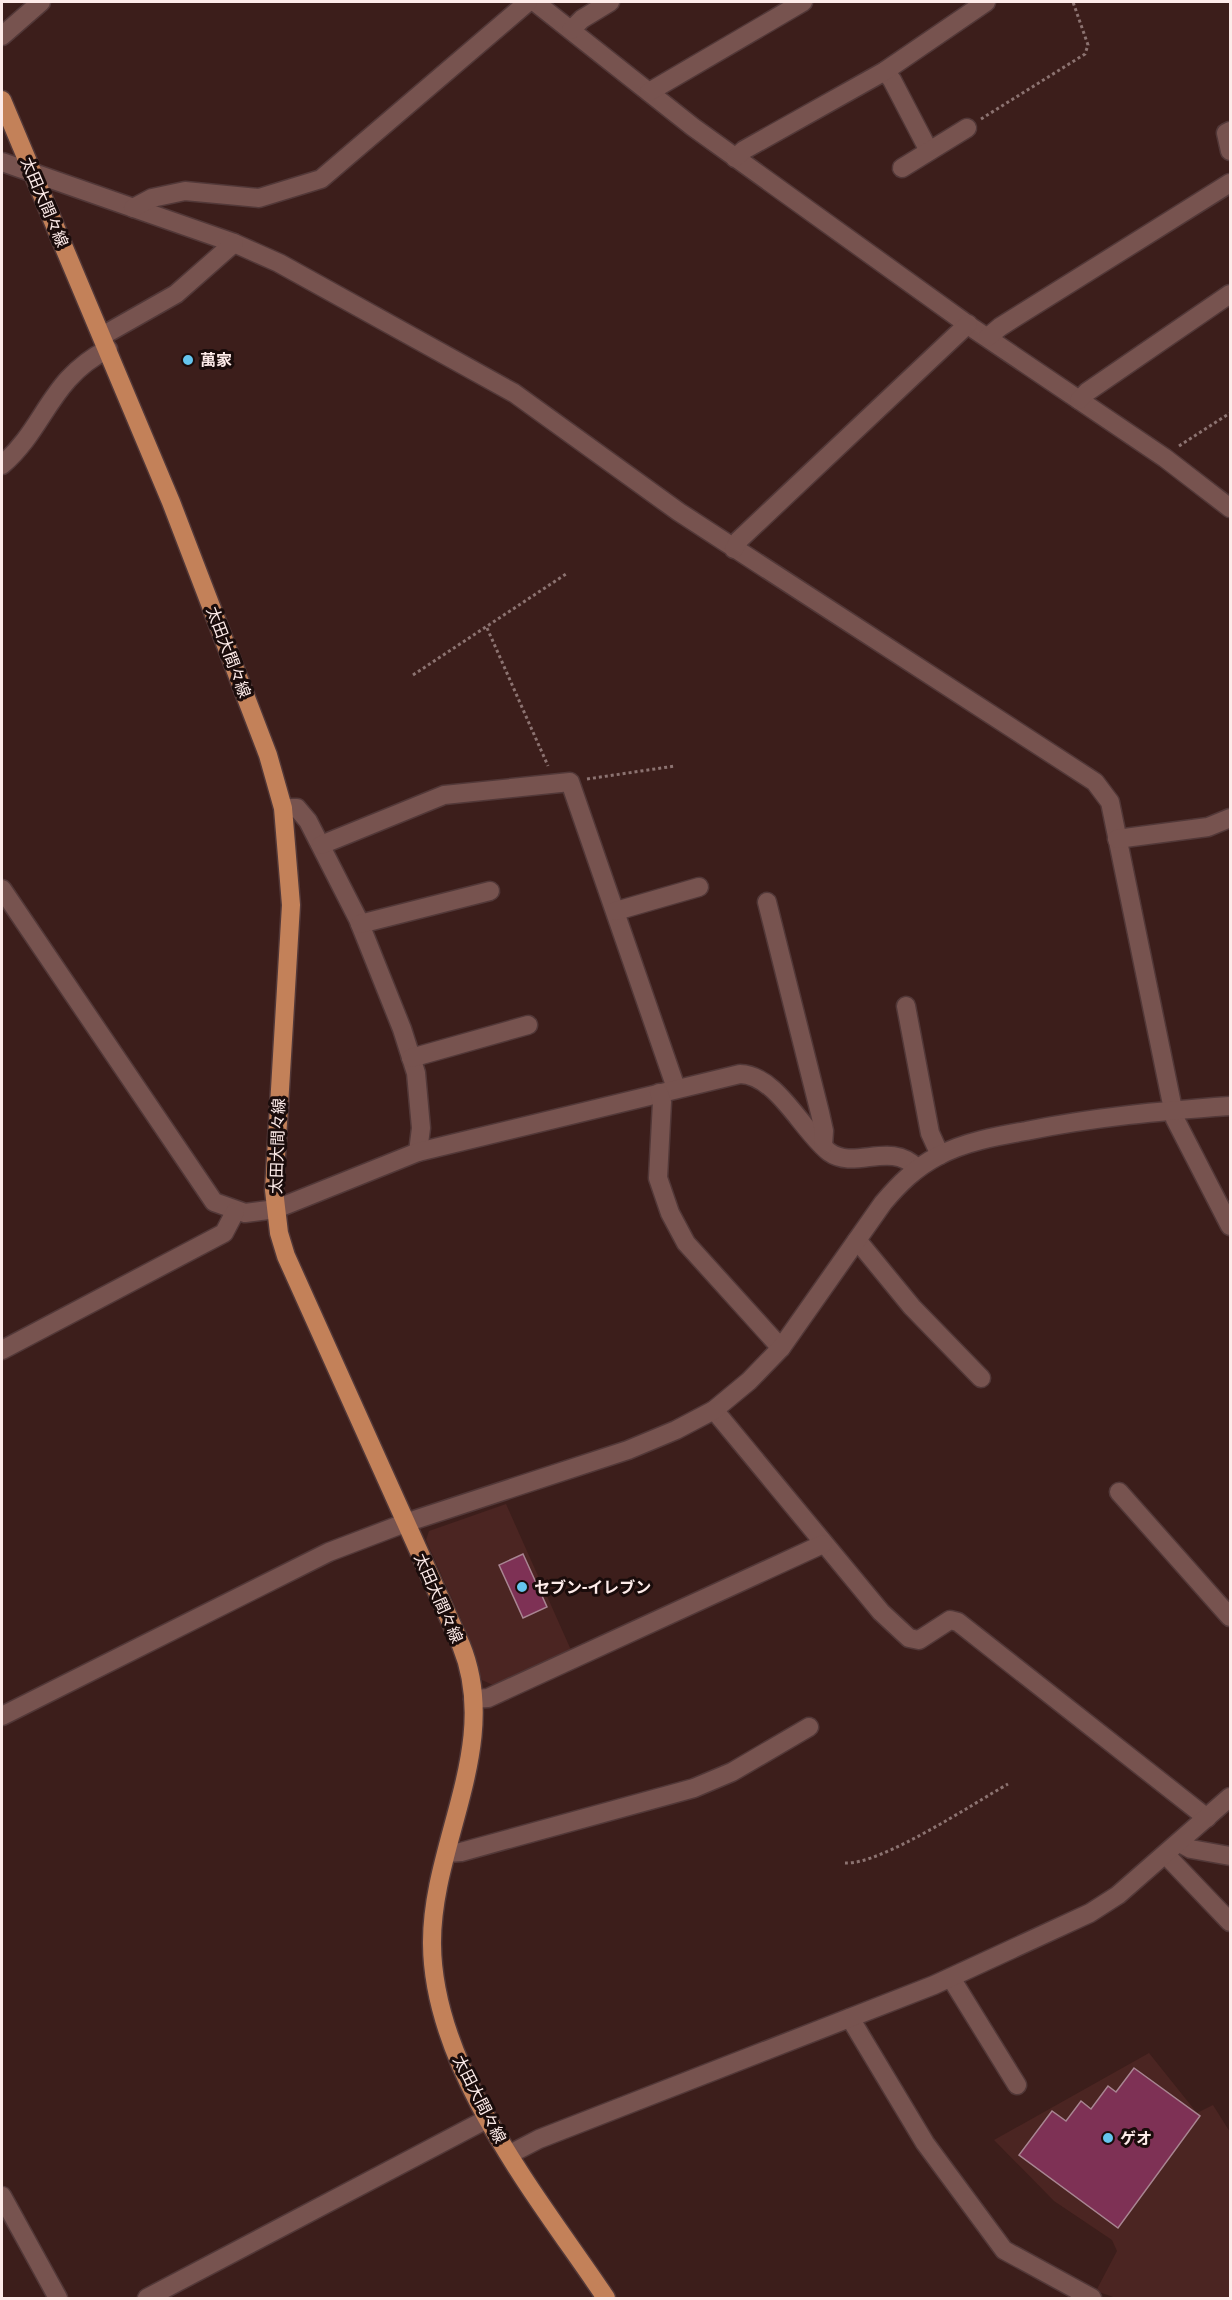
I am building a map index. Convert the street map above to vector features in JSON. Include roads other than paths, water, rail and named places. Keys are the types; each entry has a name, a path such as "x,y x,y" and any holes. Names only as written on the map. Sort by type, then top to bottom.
{"main road":[{"name":"太田大間々線","path":"2,100 171,502 268,755 283,808 291,904 274,1190 286,1257 468,1662 473,1699 469,1758 438,1883 433,1915 432,1966 442,2018 464,2075 488,2119 606,2298"}],"street":[{"path":"2,36 41,2"},
{"path":"133,208 152,198 185,191 259,198 286,192 321,179 528,2"},
{"path":"535,2 735,158 968,324 1165,458 1230,508"},
{"path":"571,30 582,19 610,2"},
{"path":"649,92 803,2"},
{"path":"735,158 744,150 885,71 986,2"},
{"path":"885,71 929,151"},
{"path":"902,168 967,128"},
{"path":"1228,132 1230,151"},
{"path":"2,162 234,243 279,263 533,404 678,512 1095,782 1110,802 1173,1110 1181,1133 1230,1226"},
{"path":"988,337 1000,327 1230,183"},
{"path":"2,465 16,453 68,377 105,343 176,294 234,243"},
{"path":"1079,400 1087,392 1230,294"},
{"path":"734,549 739,540 968,324"},
{"path":"321,845 444,795 564,782 616,911 668,1090 662,1102 658,1178 670,1213 686,1242 781,1348"},
{"path":"283,808 297,808 302,812 360,924 416,1073 421,1128 417,1152"},
{"path":"1117,839 1208,827 1230,818"},
{"path":"616,911 699,887"},
{"path":"2,889 214,1202 235,1212 276,1209 417,1152 668,1090 729,1076 749,1074 767,1085 823,1146 840,1157 898,1156 910,1161 917,1168"},
{"path":"360,924 490,891"},
{"path":"767,902 820,1113 823,1146"},
{"path":"906,1006 930,1133 940,1155"},
{"path":"411,1058 528,1025"},
{"path":"4,1710 302,1564 405,1523 636,1447 714,1410 749,1381 781,1348 883,1203 917,1168 940,1155 976,1142 1050,1126 1173,1110 1230,1106"},
{"path":"2,1350 224,1233 235,1212"},
{"path":"857,1240 912,1307 981,1378"},
{"path":"714,1410 881,1612 909,1638 919,1640 950,1620 958,1622 1207,1818"},
{"path":"1119,1492 1230,1617"},
{"path":"473,1699 488,1698 823,1544"},
{"path":"447,1853 461,1852 694,1788 732,1772 809,1728"},
{"path":"510,2154 539,2139 951,1978 1090,1913 1118,1895 1230,1797"},
{"path":"1173,1849 1191,1849 1230,1856"},
{"path":"1173,1849 1230,1922"},
{"path":"951,1978 1017,2085"},
{"path":"850,2018 925,2143 1004,2250 1092,2298"},
{"path":"147,2298 488,2119"},
{"path":"2,2196 58,2298"}],"place":[{"name":"萬家","path":"188,360"},
{"name":"セブン-イレブン","path":"522,1587"},
{"name":"ゲオ","path":"1108,2138"}]}
